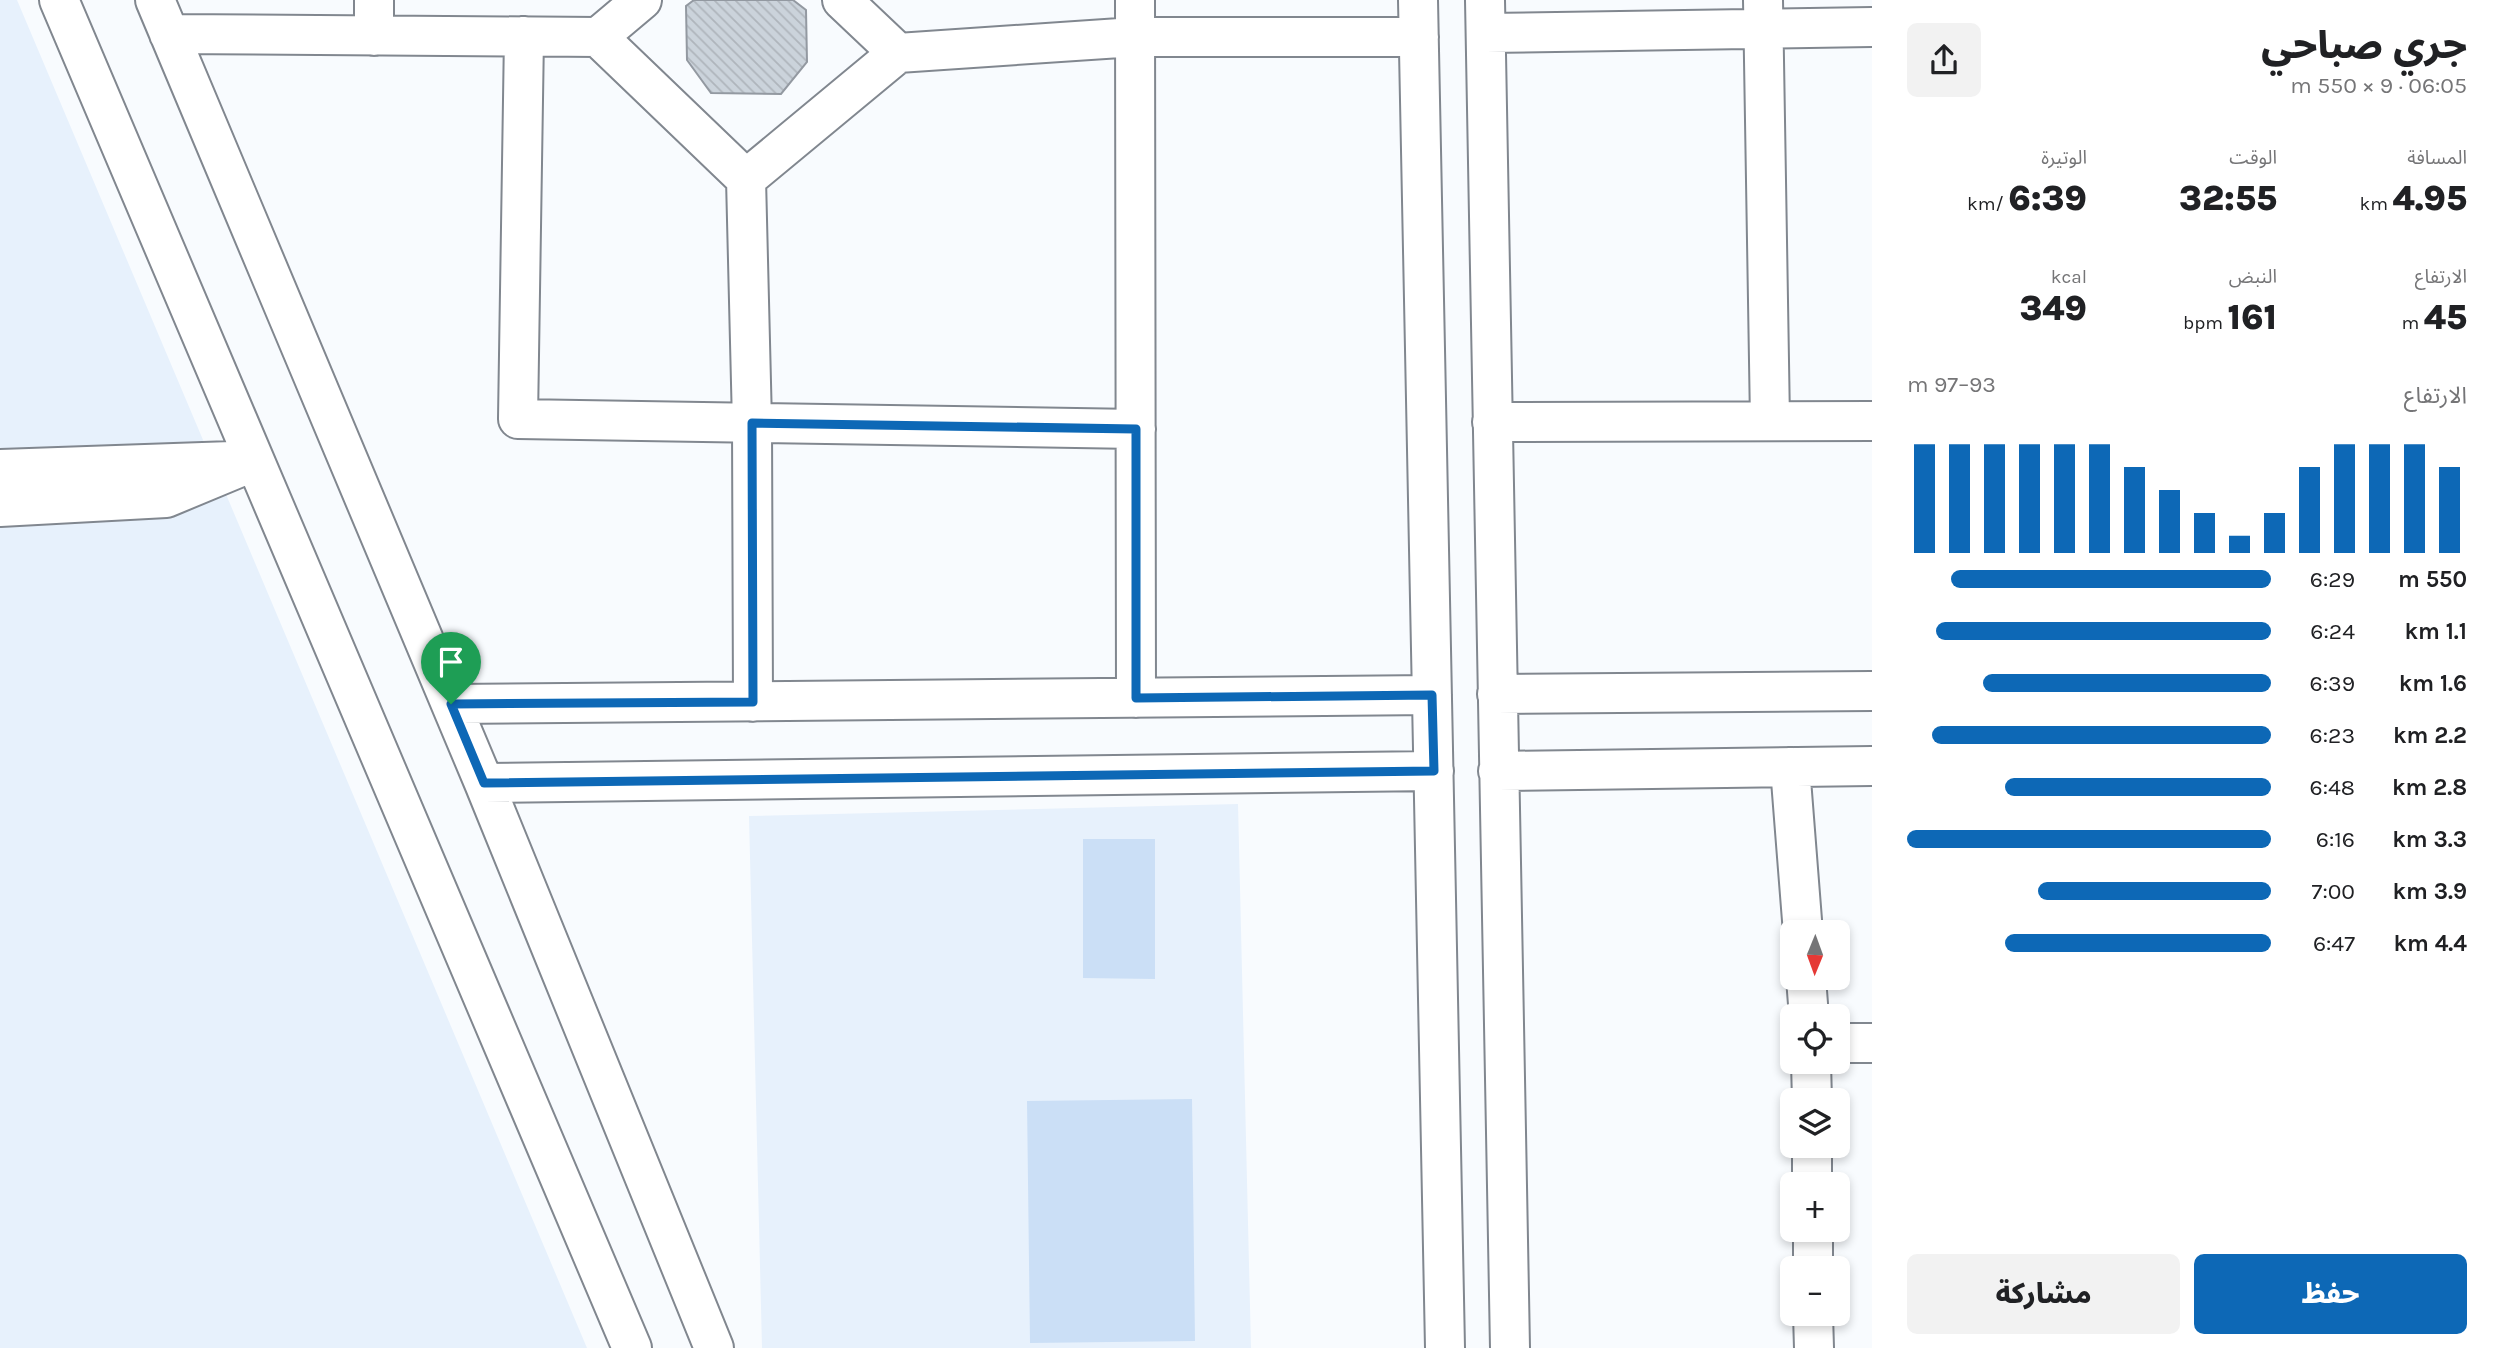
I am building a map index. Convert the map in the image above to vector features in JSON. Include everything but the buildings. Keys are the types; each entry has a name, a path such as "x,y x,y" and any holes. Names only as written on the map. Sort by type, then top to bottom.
{"street":[{"path":"60,0 632,1348"},
{"path":"642,0 598,37 524,36 374,18 162,17 484,783 714,1348"},
{"path":"842,0 898,53"},
{"path":"1418,0 1445,1348"},
{"path":"1763,15 1770,421"},
{"path":"1510,1348 1485,16 1763,15 1872,27"},
{"path":"746,179 898,53 1135,19 1419,37"},
{"path":"1135,19 1136,698"},
{"path":"524,36 518,419 1136,429"},
{"path":"598,37 746,179 752,423 753,702"},
{"path":"1492,422 1872,421"},
{"path":"0,469 255,461"},
{"path":"0,508 166,498 255,461"},
{"path":"1497,694 1872,691"},
{"path":"451,704 1432,695"},
{"path":"1498,771 1872,766"},
{"path":"1790,767 1802,920"},
{"path":"484,783 1434,771"},
{"path":"1850,1042 1872,1043"},
{"path":"1813,1326 1814,1348"}],"shaded area":[{"path":"0,0 17,0 587,1348 0,1348"},
{"path":"1238,804 1251,1348 762,1348 749,816"},
{"path":"1083,839 1155,839 1155,979 1083,978"},
{"path":"1192,1099 1195,1341 1030,1343 1027,1101"}],"route":[{"path":"752,423 1136,429 1136,698 1432,695 1434,771 484,783 451,704 753,702 752,423"}]}
